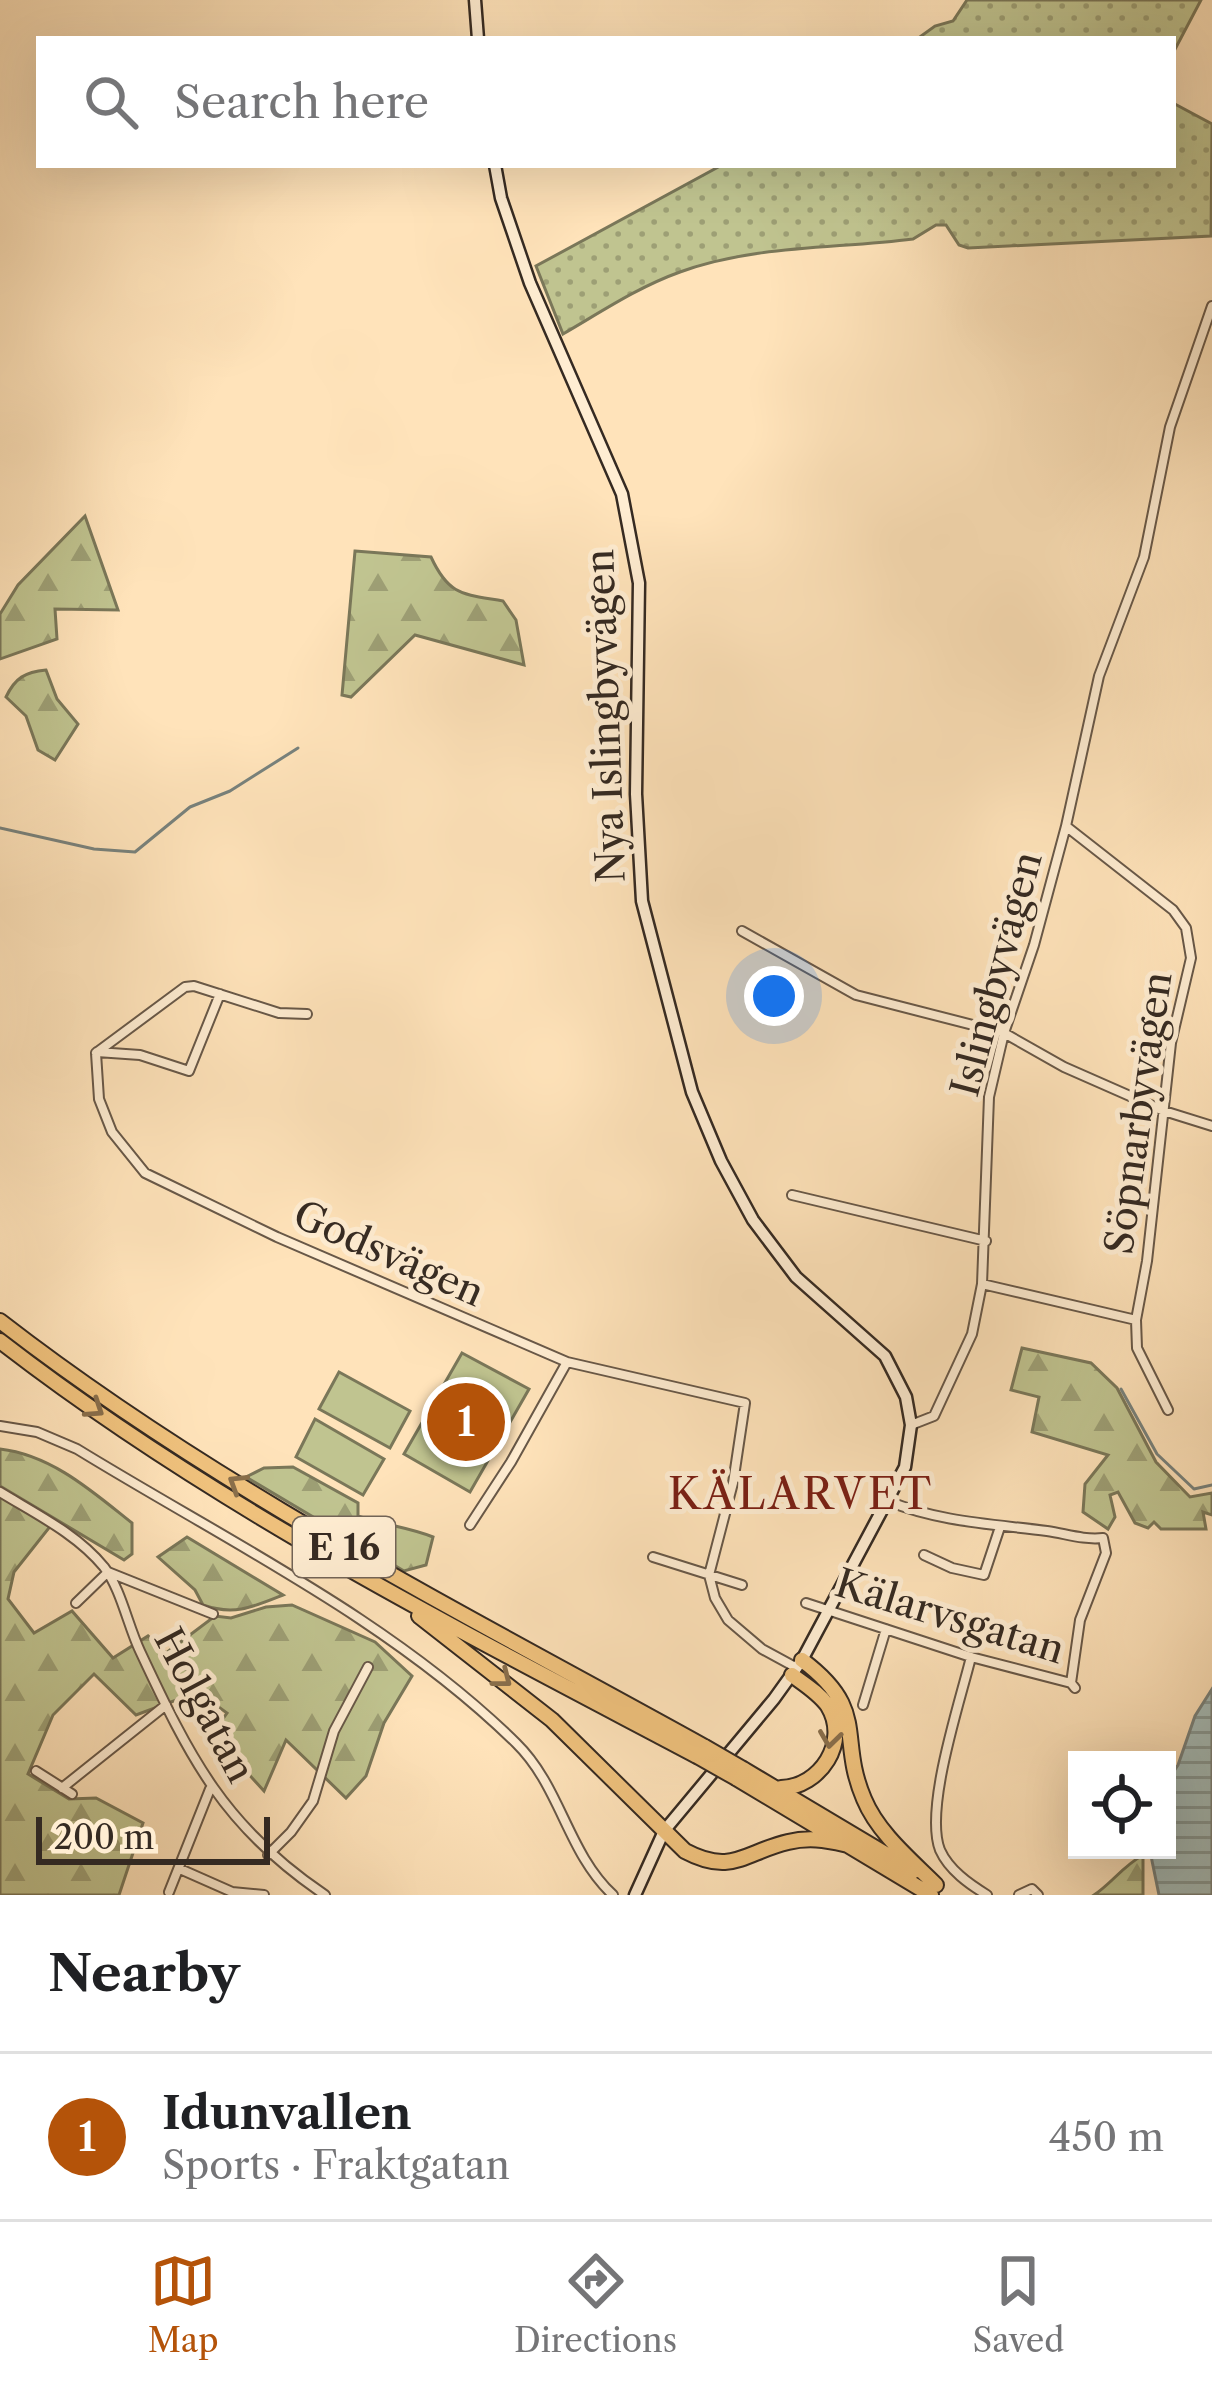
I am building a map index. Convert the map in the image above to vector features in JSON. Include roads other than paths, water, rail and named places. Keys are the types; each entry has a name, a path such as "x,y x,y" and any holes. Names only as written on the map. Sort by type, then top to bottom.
{"highway":[{"name":"E 16","path":"0,1322 170,1441 297,1520 701,1752"},
{"name":"E 16","path":"0,1341 177,1463 376,1584 740,1773 856,1847 933,1890 951,1895"},
{"path":"376,1584 552,1720 685,1851 718,1863 735,1862 803,1839 856,1847"},
{"path":"778,1788 811,1781 828,1758 834,1735 827,1705 797,1667"},
{"path":"797,1667 837,1691 849,1714 856,1773 868,1808 933,1890"},
{"name":"E 16","path":"740,1773 778,1788 933,1890"}],"street":[{"path":"475,0 478,36"},
{"name":"Nya Islingbyvägen","path":"496,168 530,284 622,494 639,583 636,794 642,901 692,1092 752,1220 796,1276 885,1356 906,1397 911,1425"},
{"name":"Islingbyvägen","path":"635,1895 689,1804 797,1667 905,1467 911,1425 934,1416 973,1334 986,1241 989,1097 1066,826 1099,676 1144,557 1170,427 1212,306"},
{"name":"Söpnarbyvägen","path":"1066,826 1174,910 1186,928 1191,958 1171,1043 1147,1262 1136,1320 1137,1348 1168,1410"},
{"path":"742,931 856,995 1004,1033 1064,1067 1164,1111 1212,1126"},
{"path":"96,1052 176,989 194,986 279,1013 307,1013"},
{"path":"96,1052 116,1050 189,1071 220,994"},
{"name":"Godsvägen","path":"96,1052 99,1099 112,1132 145,1173 277,1237 567,1362 745,1403 733,1484 709,1575"},
{"path":"792,1195 986,1241"},
{"name":"Söpnarbyvägen","path":"982,1284 1136,1320"},
{"path":"470,1525 567,1362"},
{"path":"0,1426 37,1432 77,1449 416,1660 532,1759 581,1856 613,1895"},
{"name":"Holgatan","path":"0,1492 69,1534 108,1572 166,1705 210,1787 268,1855 325,1895"},
{"path":"888,1501 915,1512 1000,1527 984,1575 924,1555"},
{"name":"Kälarvsgatan","path":"806,1604 1072,1686 1079,1620 1106,1553 1103,1538 1087,1540 1000,1527"},
{"path":"653,1557 742,1585"},
{"path":"76,1603 108,1572"},
{"name":"Holgatan","path":"108,1572 213,1614"},
{"path":"709,1575 728,1620 762,1649 797,1667"},
{"path":"863,1705 886,1629"},
{"path":"971,1657 934,1819 940,1850 957,1874 987,1895"},
{"name":"Holgatan","path":"268,1855 313,1801 334,1731 368,1667"},
{"path":"36,1771 67,1791 166,1705"},
{"path":"169,1892 210,1787"},
{"path":"180,1869 232,1892 264,1895"},
{"path":"1018,1895 1032,1888 1038,1895"}],"water":[{"path":"1212,1689 1212,1895 1159,1895 1152,1859 1176,1859 1176,1768 1195,1716"}],"waterway":[{"path":"0,828 94,849 135,852 190,807 230,791 298,748"},
{"path":"1121,1389 1157,1454 1194,1489 1212,1485"}],"place":[{"name":"Idunvallen","path":"466,1422"}],"district":[{"name":"KÄLARVET","path":"801,1494"}]}
